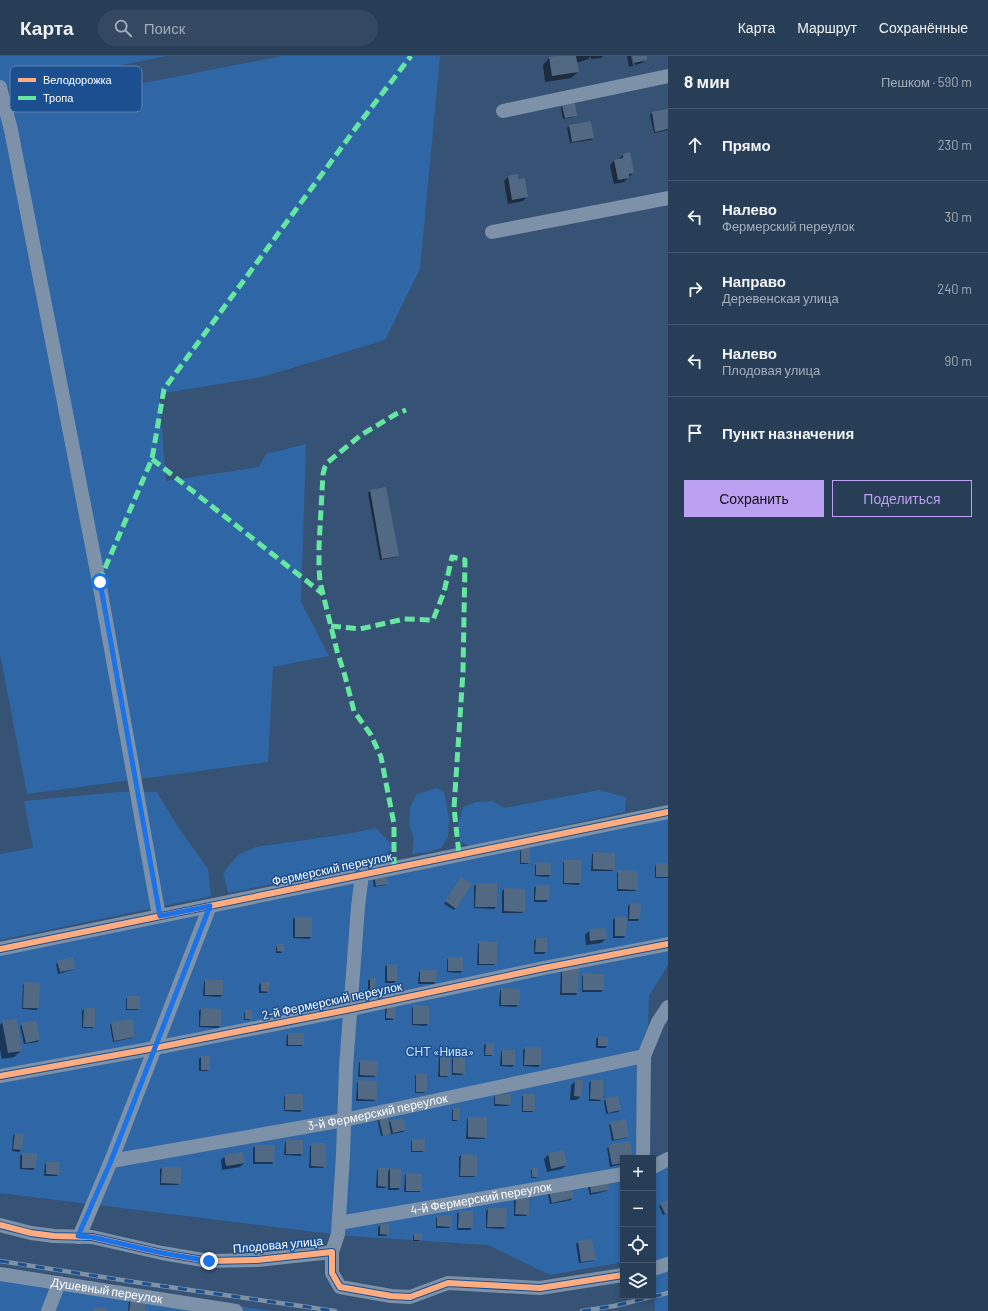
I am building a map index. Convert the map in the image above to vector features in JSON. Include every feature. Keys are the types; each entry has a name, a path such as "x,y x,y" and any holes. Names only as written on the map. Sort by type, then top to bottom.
{"street":[{"path":"503,111 668,76"},
{"path":"0,87 11,130 98,574 160,916"},
{"path":"492,232 668,198"},
{"name":"Фермерский переулок","path":"0,949 668,812"},
{"path":"332,1252 338,1234 339,1223 346,1067 358,907 362,874"},
{"path":"78,1236 111,1161 210,906"},
{"name":"2-й Фермерский переулок","path":"0,1076 155,1048 668,944"},
{"path":"643,1155 644,1056 658,1022 668,1007"},
{"name":"3-й Фермерский переулок","path":"111,1161 344,1120 644,1056"},
{"path":"656,1165 668,1159"},
{"name":"4-й Фермерский переулок","path":"339,1223 620,1175"},
{"name":"Плодовая улица","path":"0,1225 31,1233 54,1236 92,1237 162,1253 209,1261 257,1260 332,1252 332,1273 340,1287 391,1296 410,1297 448,1283 540,1288 620,1275"},
{"path":"656,1269 668,1264"},
{"name":"Душевный переулок","path":"0,1274 236,1311"},
{"path":"48,1311 59,1283"}],"green space":[{"path":"0,56 166,56 117,66 10,66 10,88 0,90"},
{"path":"282,56 440,56 420,269 385,340 262,377 159,394 166,481 259,467 266,454 306,444 301,602 329,656 273,667 268,762 27,794 0,654 0,111 10,109 10,112 142,112 142,83"},
{"path":"437,788 444,792 449,818 448,837 441,848 429,852 412,854 414,840 409,825 410,807 417,794"},
{"path":"599,790 626,797 625,812 469,846 460,841 458,824 463,807 476,802 493,801 504,808"},
{"path":"119,792 157,792 178,827 208,869 211,896 0,940 0,854 33,848 24,801"},
{"name":"СНТ «Нива»","path":"668,812 668,965 649,996 644,1155 620,1155 620,1263 550,1275 488,1245 348,1236 0,1193 0,950"},
{"path":"376,828 393,846 381,862 228,893 223,873 238,855 256,847 347,834"},
{"path":"668,1161 668,1311 655,1311 654,1299 656,1299 656,1168"},
{"path":"0,1272 272,1311 0,1311"}],"building":[{"path":"576,56 579,72 552,76 549,57"},
{"path":"632,56 647,56 647,60 634,63"},
{"path":"575,103 577,116 565,118 562,105"},
{"path":"668,109 668,129 655,132 652,112"},
{"path":"591,121 594,138 572,142 569,125"},
{"path":"630,152 634,173 629,174 629,178 618,180 614,160 623,158 623,154"},
{"path":"518,174 518,179 525,178 528,197 512,200 508,176"},
{"path":"386,487 399,556 382,559 370,490"},
{"path":"521,848 530,848 530,863 521,863"},
{"path":"593,852 615,853 615,870 593,869"},
{"path":"564,860 581,860 581,883 564,883"},
{"path":"536,862 551,863 551,875 536,875"},
{"path":"656,863 668,863 668,877 656,877"},
{"path":"618,870 638,871 638,890 618,889"},
{"path":"387,875 388,884 376,886 374,877"},
{"path":"461,877 472,884 456,909 445,901"},
{"path":"476,883 497,883 497,907 475,907"},
{"path":"536,885 550,885 549,900 535,900"},
{"path":"504,888 525,889 525,912 504,911"},
{"path":"630,903 641,904 640,919 629,919"},
{"path":"295,917 312,917 312,937 295,937"},
{"path":"615,917 627,917 626,936 615,936"},
{"path":"605,928 607,939 590,941 589,929"},
{"path":"536,938 547,938 547,952 535,952"},
{"path":"479,941 497,942 497,964 479,964"},
{"path":"277,944 284,944 284,952 277,951"},
{"path":"73,957 75,969 60,972 57,961"},
{"path":"448,957 463,957 463,971 448,971"},
{"path":"387,964 397,965 397,981 387,981"},
{"path":"562,966 579,967 578,993 562,993"},
{"path":"420,970 437,970 436,982 420,982"},
{"path":"583,973 604,974 604,990 583,990"},
{"path":"370,978 376,978 375,991 370,991"},
{"path":"205,979 223,980 223,995 205,995"},
{"path":"24,982 40,983 39,1008 23,1008"},
{"path":"261,982 270,982 269,992 261,991"},
{"path":"501,988 520,989 519,1005 501,1005"},
{"path":"127,996 140,996 140,1009 127,1009"},
{"path":"387,1005 396,1006 395,1019 386,1018"},
{"path":"413,1005 429,1006 429,1024 413,1024"},
{"path":"84,1008 95,1008 95,1027 83,1027"},
{"path":"201,1008 221,1009 221,1026 200,1026"},
{"path":"245,1010 252,1010 252,1019 245,1019"},
{"path":"17,1019 22,1051 8,1053 2,1021"},
{"path":"132,1019 135,1037 114,1041 111,1022"},
{"path":"36,1020 40,1040 26,1043 21,1023"},
{"path":"288,1033 304,1033 304,1045 288,1045"},
{"path":"598,1036 608,1037 608,1046 598,1046"},
{"path":"486,1043 494,1043 494,1055 485,1055"},
{"path":"525,1047 541,1047 541,1065 524,1065"},
{"path":"502,1050 515,1050 515,1065 502,1065"},
{"path":"440,1053 450,1053 450,1076 440,1076"},
{"path":"453,1053 465,1053 465,1074 453,1073"},
{"path":"201,1056 210,1056 210,1070 201,1070"},
{"path":"360,1060 378,1061 377,1076 360,1075"},
{"path":"416,1073 427,1074 427,1092 416,1092"},
{"path":"358,1080 377,1081 377,1100 358,1099"},
{"path":"575,1080 583,1080 582,1097 574,1096"},
{"path":"591,1080 603,1080 603,1100 590,1099"},
{"path":"285,1094 303,1094 303,1110 285,1110"},
{"path":"495,1094 511,1094 511,1105 495,1104"},
{"path":"523,1094 535,1094 535,1111 523,1111"},
{"path":"618,1096 621,1110 608,1113 605,1098"},
{"path":"453,1108 460,1108 459,1120 453,1120"},
{"path":"387,1113 391,1134 383,1136 378,1115"},
{"path":"468,1117 487,1117 487,1138 468,1137"},
{"path":"403,1118 406,1130 393,1133 390,1120"},
{"path":"626,1119 629,1137 614,1140 610,1122"},
{"path":"15,1133 24,1134 22,1150 13,1149"},
{"path":"412,1139 425,1139 425,1151 412,1151"},
{"path":"286,1140 303,1140 303,1154 286,1154"},
{"path":"630,1141 632,1155 620,1155 620,1164 612,1165 608,1145"},
{"path":"311,1143 326,1143 326,1167 311,1166"},
{"path":"255,1145 275,1145 274,1162 255,1162"},
{"path":"564,1150 567,1165 551,1169 548,1153"},
{"path":"243,1152 245,1163 226,1166 224,1155"},
{"path":"22,1153 37,1153 36,1168 22,1168"},
{"path":"461,1154 477,1155 477,1176 460,1176"},
{"path":"46,1162 60,1162 59,1175 46,1174"},
{"path":"162,1167 181,1167 181,1184 161,1183"},
{"path":"378,1168 388,1168 388,1187 378,1186"},
{"path":"390,1168 402,1169 401,1188 390,1188"},
{"path":"532,1168 538,1168 538,1177 532,1177"},
{"path":"406,1173 422,1174 422,1191 406,1191"},
{"path":"608,1181 609,1190 591,1193 590,1184"},
{"path":"571,1187 574,1198 552,1203 549,1192"},
{"path":"516,1198 529,1198 529,1215 515,1214"},
{"path":"668,1200 668,1213 665,1214 660,1203"},
{"path":"488,1208 507,1208 506,1227 487,1227"},
{"path":"459,1211 473,1211 473,1228 458,1228"},
{"path":"437,1215 452,1216 452,1227 437,1226"},
{"path":"380,1224 389,1224 389,1235 380,1234"},
{"path":"414,1233 422,1234 422,1240 414,1240"},
{"path":"592,1239 596,1260 581,1262 578,1241"},
{"path":"131,1298 146,1300 145,1311 129,1311"},
{"path":"94,1307 107,1308 107,1311 93,1311"}],"railway":[{"path":"0,1261 335,1311"},
{"path":"582,1311 614,1306 668,1293"}],"marked path":[{"path":"99,582 152,459 164,389 358,125 411,56"},
{"path":"394,867 394,824 381,757 371,735 354,711 320,582 319,546 323,474 328,462 361,435 396,414 406,410"},
{"path":"152,459 323,594"},
{"path":"331,626 360,629 404,619 433,620 444,592 452,557 465,560 463,672 454,808 459,854"}],"cycle path":[{"path":"0,949 668,812"},
{"path":"0,1076 155,1048 668,944"},
{"path":"0,1225 31,1233 54,1236 92,1237 162,1253 209,1261 257,1260 332,1252 332,1273 340,1287 391,1296 410,1297 448,1283 540,1288 620,1275"}],"route":[{"path":"100,582 160,916 210,906 111,1161 78,1236 92,1237 162,1253 209,1261"}]}
